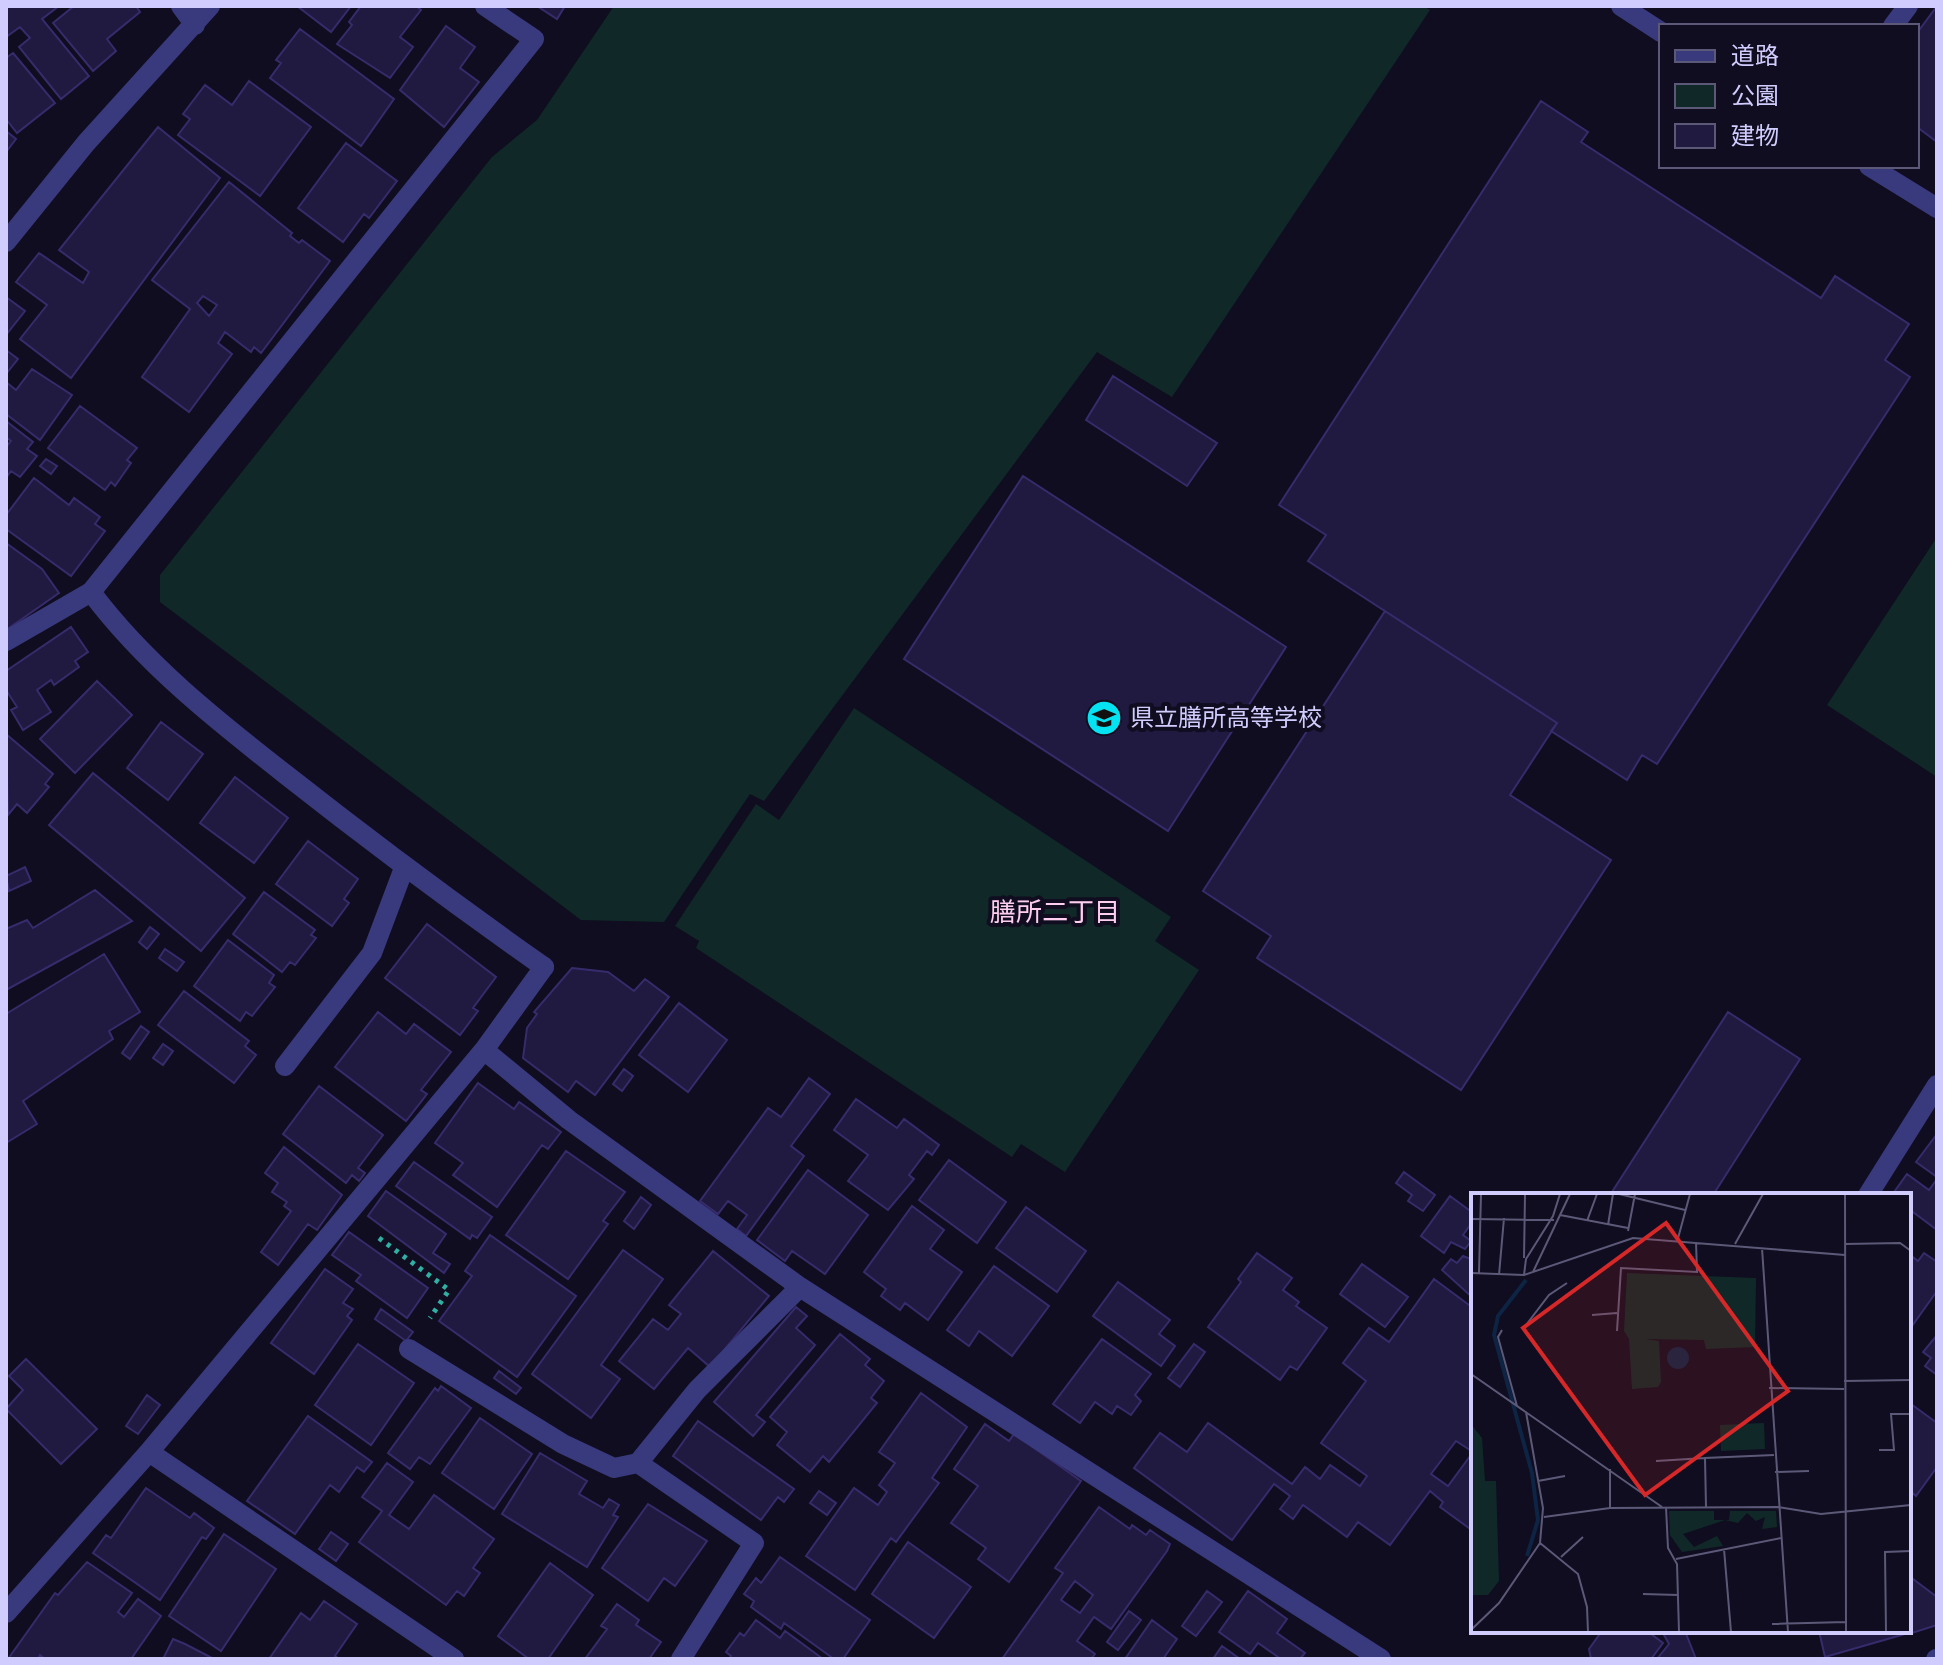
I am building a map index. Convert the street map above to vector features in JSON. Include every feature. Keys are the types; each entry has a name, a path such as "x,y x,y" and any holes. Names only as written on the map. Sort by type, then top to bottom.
{"street":[{"path":"181,6 195,25"},
{"path":"6,242 86,143 210,6"},
{"path":"6,641 91,592 534,39 485,6"},
{"path":"1621,6 1659,31"},
{"path":"1894,24 1908,6"},
{"path":"1872,168 1937,208"},
{"path":"6,1613 149,1452 345,1213 484,1050 544,967 404,868 223,725 119,629 91,592"},
{"path":"285,1066 372,953 404,868"},
{"path":"484,1050 569,1120 800,1287 1381,1659"},
{"path":"1869,1193 1937,1085"},
{"path":"409,1349 563,1444 614,1468 638,1463 697,1390 800,1287"},
{"path":"149,1452 454,1659"},
{"path":"638,1463 754,1543 681,1659"}],"path":[{"path":"345,1213 449,1290 409,1349"}],"green space":[{"path":"614,6 1424,6 1430,10 1172,397 1097,352 764,801 750,794 664,922 581,920 160,602 160,575 492,157 537,120"},
{"path":"1937,537 1937,777 1827,705"},
{"path":"854,708 1171,917 1155,941 1199,970 1065,1172 1021,1144 1012,1157 696,948 699,941 675,926 756,804 779,820"}],"building":[{"path":"6,6 59,6 42,19 89,76 61,99 19,47 30,38 20,27 6,37"},
{"path":"74,6 136,6 140,12 107,39 116,51 93,71 53,23"},
{"path":"297,6 351,6 331,32"},
{"path":"361,6 416,6 421,10 400,37 413,47 390,78 337,44 352,25 349,22"},
{"path":"537,6 565,6 557,19"},
{"path":"1937,6 1937,142 1919,128 1919,30"},
{"path":"446,26 475,47 460,68 479,82 444,127 400,90"},
{"path":"300,29 394,99 361,146 270,78 281,63 276,60"},
{"path":"13,53 55,103 17,133 6,119 6,58"},
{"path":"249,81 311,127 260,196 178,135 190,119 183,114 205,85 232,105"},
{"path":"1541,101 1588,132 1581,142 1821,298 1835,276 1909,324 1885,360 1910,377 1657,764 1642,755 1627,780 1551,731 1557,723 1308,561 1326,535 1279,505"},
{"path":"158,127 220,178 71,378 20,339 47,305 16,282 39,253 83,283 89,272 59,250"},
{"path":"6,131 16,139 6,152"},
{"path":"346,143 397,181 369,218 364,214 343,242 298,208"},
{"path":"229,182 292,233 290,236 299,243 302,240 330,261 261,353 254,347 251,352 225,332 218,343 232,354 189,412 142,377 190,309 152,280","holes":["203,296 217,305 209,316 197,303"]},
{"path":"6,297 25,311 6,335"},
{"path":"6,350 18,359 6,374"},
{"path":"32,369 72,395 40,440 6,414 6,382 16,390"},
{"path":"1113,376 1217,443 1187,486 1086,420"},
{"path":"80,406 137,448 127,460 131,463 115,486 111,482 105,490 48,448"},
{"path":"6,421 33,442 27,449 37,456 20,477 11,471 6,478 6,447 11,441 6,437"},
{"path":"46,459 57,466 51,474 40,466"},
{"path":"1023,476 1286,647 1168,831 904,659"},
{"path":"34,478 69,505 74,498 100,517 95,524 105,531 71,576 6,529 6,515"},
{"path":"6,543 42,569 59,593 6,630"},
{"path":"1385,611 1557,723 1510,795 1611,860 1461,1090 1257,958 1271,936 1203,891"},
{"path":"71,627 88,652 75,661 79,667 54,685 51,680 37,690 51,712 23,730 11,710 17,707 6,690 6,671"},
{"path":"97,681 132,715 75,773 40,739"},
{"path":"161,722 203,754 168,800 127,768"},
{"path":"6,734 53,774 45,784 49,787 27,813 17,804 8,815"},
{"path":"93,773 245,898 201,951 49,825"},
{"path":"235,777 288,818 254,863 200,823"},
{"path":"308,841 358,879 344,899 349,903 332,926 276,884"},
{"path":"25,867 31,881 9,891 6,876"},
{"path":"95,890 132,921 6,990 6,929 27,920 33,928"},
{"path":"264,892 315,930 311,935 316,938 295,965 290,962 282,972 233,934"},
{"path":"427,924 496,977 473,1008 478,1011 460,1035 385,978"},
{"path":"150,927 159,934 147,949 139,942"},
{"path":"228,940 274,975 269,983 275,987 252,1016 246,1012 240,1021 194,986"},
{"path":"165,949 184,962 177,971 159,958"},
{"path":"104,954 140,1012 109,1031 113,1039 23,1101 37,1124 6,1143 6,1014"},
{"path":"572,968 608,972 634,991 645,979 669,997 595,1095 576,1081 568,1092 523,1058 527,1028 537,1014 534,1012"},
{"path":"184,991 249,1041 245,1046 256,1055 234,1083 158,1025"},
{"path":"679,1003 727,1040 688,1092 639,1055"},
{"path":"378,1012 406,1034 414,1024 451,1052 421,1090 427,1094 406,1121 335,1067"},
{"path":"1728,1012 1800,1059 1714,1193 1611,1193"},
{"path":"141,1026 149,1032 130,1059 122,1053"},
{"path":"163,1044 173,1051 163,1065 153,1058"},
{"path":"624,1069 633,1076 622,1091 613,1084"},
{"path":"809,1078 830,1094 791,1146 804,1156 746,1236 737,1229 747,1215 728,1201 718,1214 700,1201 768,1108 781,1117"},
{"path":"478,1083 514,1109 519,1102 561,1132 548,1149 542,1145 497,1207 453,1175 463,1163 435,1143"},
{"path":"319,1086 383,1135 358,1168 365,1173 359,1181 352,1175 346,1183 283,1134"},
{"path":"856,1099 897,1128 904,1119 939,1145 932,1155 927,1151 909,1175 914,1179 888,1210 848,1181 868,1155 834,1130"},
{"path":"1937,1134 1937,1177 1916,1162"},
{"path":"284,1147 342,1195 317,1230 308,1224 278,1265 261,1252 291,1211 284,1206 287,1202 272,1192 278,1183 265,1173"},
{"path":"566,1151 625,1192 603,1221 608,1224 568,1279 506,1235"},
{"path":"949,1160 1006,1202 977,1243 919,1200"},
{"path":"414,1162 492,1217 477,1238 472,1235 470,1239 396,1186"},
{"path":"808,1170 868,1215 825,1274 792,1251 785,1261 757,1240"},
{"path":"1404,1172 1435,1195 1423,1211 1408,1201 1412,1195 1396,1183"},
{"path":"1907,1174 1929,1190 1937,1179 1937,1230 1911,1210 1911,1193 1893,1193"},
{"path":"386,1191 446,1234 433,1253 450,1264 444,1273 368,1216"},
{"path":"1450,1196 1471,1212 1471,1224 1463,1235 1471,1241 1465,1249 1451,1242 1444,1253 1421,1236"},
{"path":"641,1197 651,1205 634,1229 624,1221"},
{"path":"912,1206 944,1230 930,1249 962,1272 928,1320 905,1303 900,1310 881,1296 886,1289 864,1272"},
{"path":"1026,1207 1086,1251 1057,1292 996,1248"},
{"path":"349,1232 428,1288 407,1318 356,1281 361,1275 332,1255"},
{"path":"490,1235 576,1296 517,1377 439,1321 472,1276 465,1271"},
{"path":"623,1250 663,1279 601,1365 620,1379 591,1418 532,1374"},
{"path":"713,1251 769,1296 710,1367 688,1348 654,1389 619,1361 653,1319 668,1330 681,1314 669,1305"},
{"path":"1257,1253 1292,1278 1283,1290 1299,1302 1296,1306 1327,1328 1297,1370 1290,1366 1280,1380 1208,1327 1241,1282 1238,1279"},
{"path":"1924,1253 1937,1262 1937,1291 1912,1326 1911,1256 1918,1261"},
{"path":"1463,1256 1471,1259 1471,1296 1442,1270 1451,1259 1457,1263"},
{"path":"1362,1264 1408,1297 1385,1327 1340,1294"},
{"path":"994,1266 1049,1306 1012,1356 979,1331 969,1346 947,1330"},
{"path":"325,1269 353,1289 343,1303 353,1309 347,1316 352,1320 314,1374 271,1343"},
{"path":"1434,1279 1471,1307 1471,1451 1456,1441 1431,1474 1448,1486 1471,1455 1471,1530 1440,1507 1443,1502 1430,1491 1390,1545 1358,1522 1347,1537 1303,1505 1293,1519 1280,1509 1290,1496 1274,1484 1232,1540 1134,1468 1160,1433 1187,1452 1208,1423 1292,1484 1305,1467 1320,1479 1330,1465 1360,1486 1367,1476 1321,1443 1366,1381 1343,1363 1369,1328 1389,1342"},
{"path":"1118,1282 1170,1320 1159,1334 1175,1346 1161,1366 1093,1316"},
{"path":"796,1307 807,1316 796,1328 815,1345 756,1415 765,1422 753,1436 714,1402"},
{"path":"381,1309 413,1332 406,1341 375,1319"},
{"path":"840,1334 870,1359 865,1365 884,1381 871,1398 877,1403 829,1462 823,1456 810,1472 777,1445 787,1432 770,1417"},
{"path":"1937,1335 1937,1375 1925,1366 1931,1358 1923,1352"},
{"path":"1102,1339 1151,1374 1135,1395 1141,1401 1131,1415 1117,1406 1112,1414 1095,1402 1080,1423 1053,1404"},
{"path":"358,1344 414,1383 371,1445 315,1405"},
{"path":"1194,1344 1205,1352 1180,1387 1168,1378"},
{"path":"26,1359 97,1429 61,1464 6,1409 23,1390 9,1376"},
{"path":"499,1371 521,1388 516,1394 494,1378"},
{"path":"441,1386 471,1408 430,1464 419,1457 410,1469 388,1453 435,1388 438,1391"},
{"path":"921,1393 967,1427 932,1478 939,1483 896,1542 891,1538 855,1590 806,1556 854,1488 878,1505 887,1492 879,1485 895,1463 879,1452"},
{"path":"147,1395 160,1405 138,1434 126,1426"},
{"path":"1911,1404 1937,1423 1937,1467 1916,1496 1911,1492"},
{"path":"308,1416 372,1462 364,1472 357,1467 339,1492 330,1485 295,1534 247,1501"},
{"path":"480,1418 532,1454 494,1509 442,1473"},
{"path":"698,1421 794,1489 784,1502 778,1497 761,1520 673,1456"},
{"path":"985,1424 1009,1441 1014,1434 1081,1481 1009,1582 978,1559 986,1548 951,1523 978,1486 954,1469"},
{"path":"540,1453 587,1481 579,1494 603,1508 609,1499 619,1505 613,1515 618,1517 587,1567 502,1514"},
{"path":"387,1463 413,1482 389,1515 409,1529 434,1495 494,1539 473,1568 480,1573 464,1596 457,1591 446,1605 359,1542 382,1511 362,1497"},
{"path":"146,1488 190,1518 194,1513 214,1528 206,1539 202,1537 160,1600 93,1553 106,1535 111,1538"},
{"path":"819,1491 836,1503 827,1515 810,1503"},
{"path":"648,1504 707,1541 675,1586 664,1578 648,1601 602,1568"},
{"path":"1099,1507 1130,1529 1132,1525 1146,1535 1150,1530 1170,1544 1111,1629 1094,1617 1077,1641 1095,1654 1091,1659 1002,1659 1063,1573 1055,1568","holes":["1075,1581 1093,1595 1080,1613 1061,1600"]},
{"path":"331,1532 348,1544 336,1561 319,1549"},
{"path":"224,1534 276,1569 221,1651 169,1616"},
{"path":"908,1542 971,1587 934,1638 872,1594"},
{"path":"780,1557 870,1620 843,1659 834,1659 784,1623 781,1629 751,1607 754,1601 744,1594 756,1578 761,1583"},
{"path":"87,1562 132,1593 118,1612 124,1617 138,1599 161,1616 131,1659 45,1659 40,1655 38,1659 8,1659 55,1593 58,1595"},
{"path":"550,1563 593,1595 548,1659 529,1659 498,1636"},
{"path":"1911,1578 1937,1597 1937,1625 1912,1633"},
{"path":"1207,1591 1222,1602 1196,1636 1182,1626"},
{"path":"1248,1591 1287,1619 1277,1633 1305,1653 1300,1659 1281,1659 1258,1643 1250,1654 1219,1632"},
{"path":"324,1601 357,1624 335,1656 339,1659 269,1659 301,1613 310,1620"},
{"path":"617,1604 639,1620 636,1625 661,1642 649,1659 585,1659 607,1629 601,1626"},
{"path":"1129,1611 1141,1620 1118,1650 1107,1642"},
{"path":"756,1620 780,1638 785,1631 823,1659 729,1659 731,1656 726,1652 740,1633 744,1636"},
{"path":"1152,1620 1177,1639 1163,1659 1125,1659"},
{"path":"1601,1633 1650,1633 1663,1643 1651,1659 1591,1659 1589,1649"},
{"path":"1663,1633 1686,1633 1696,1659 1657,1659 1669,1644"},
{"path":"1819,1633 1905,1634 1825,1657"},
{"path":"173,1639 185,1644 214,1659 163,1659"},
{"path":"1222,1646 1240,1659 1213,1659"}],"place":[{"name":"県立膳所高等学校","path":"1104,718"}],"district":[{"name":"膳所二丁目","path":"1055,913"}]}
